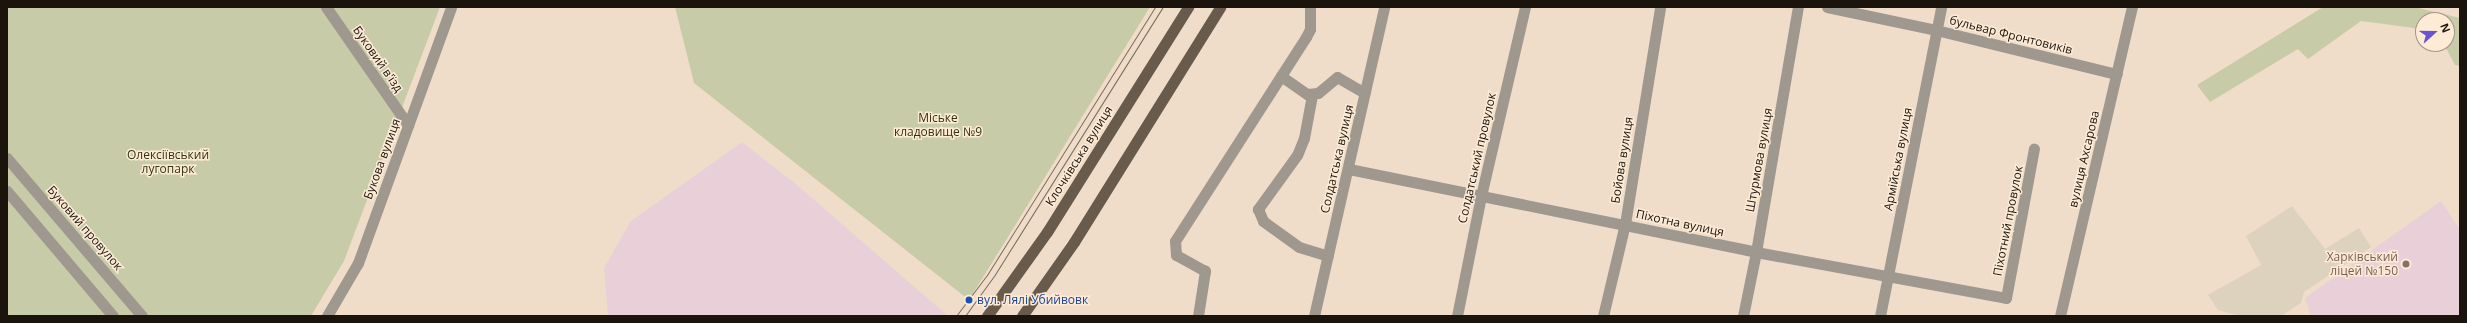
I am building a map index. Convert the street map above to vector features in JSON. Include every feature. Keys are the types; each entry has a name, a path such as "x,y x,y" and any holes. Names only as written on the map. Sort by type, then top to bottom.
{"main road":[{"name":"Клочківська вулиця","path":"987,316 1047,232 1188,7"},
{"path":"1022,316 1074,242 1220,7"}],"street":[{"name":"Буковий в'їзд","path":"326,7 408,125"},
{"name":"Букова вулиця","path":"327,316 358,263 451,7"},
{"path":"1198,316 1205,271 1176,255 1175,241 1310,29 1310,7"},
{"name":"Солдатська вулиця","path":"1314,316 1349,169 1384,7"},
{"name":"Солдатський провулок","path":"1457,316 1482,196 1525,7"},
{"name":"Бойова вулиця","path":"1603,316 1625,224 1660,7"},
{"name":"Штурмова вулиця","path":"1743,316 1756,252 1798,7"},
{"name":"бульвар Фронтовиків","path":"1827,7 1936,30 2117,74"},
{"name":"Армійська вулиця","path":"1880,316 1941,7"},
{"name":"вулиця Ахсарова","path":"2060,316 2132,7"},
{"path":"1281,76 1312,95"},
{"path":"1328,256 1299,248 1263,221 1258,209 1297,155 1304,138 1312,95 1337,77 1365,93"},
{"name":"Піхотний провулок","path":"2006,298 2034,150"},
{"name":"Буковий провулок","path":"7,158 142,316"},
{"name":"Піхотна вулиця","path":"1349,169 1625,224 1756,252 2006,298"},
{"path":"7,191 113,316"}],"shaded area":[{"path":"742,142 797,185 948,316 608,316 604,268 631,221"},
{"name":"Харківський ліцей №150","path":"2441,201 2460,230 2460,316 2311,316 2305,298"},
{"path":"2292,206 2325,249 2359,228 2371,247 2304,292 2301,303 2281,316 2240,316 2218,310 2208,295 2261,265 2246,236"}],"green space":[{"name":"Олексіївський лугопарк","path":"7,7 440,7 344,261 311,316 7,316"},
{"name":"Міське кладовище №9","path":"675,7 1150,7 969,300 694,83"},
{"path":"2323,7 2414,7 2435,12 2415,12 2415,29 2361,21 2308,59 2298,49 2210,102 2197,85"},
{"path":"2455,17 2460,18 2460,66 2455,65 2448,52 2455,52"}],"tram line":[{"path":"956,316 987,275 1155,7"},
{"path":"965,316 994,276 1163,7"}],"place":[{"name":"Харківський ліцей №150","path":"2406,264"},
{"name":"вул. Лялі Убийвовк","path":"969,300"}]}
